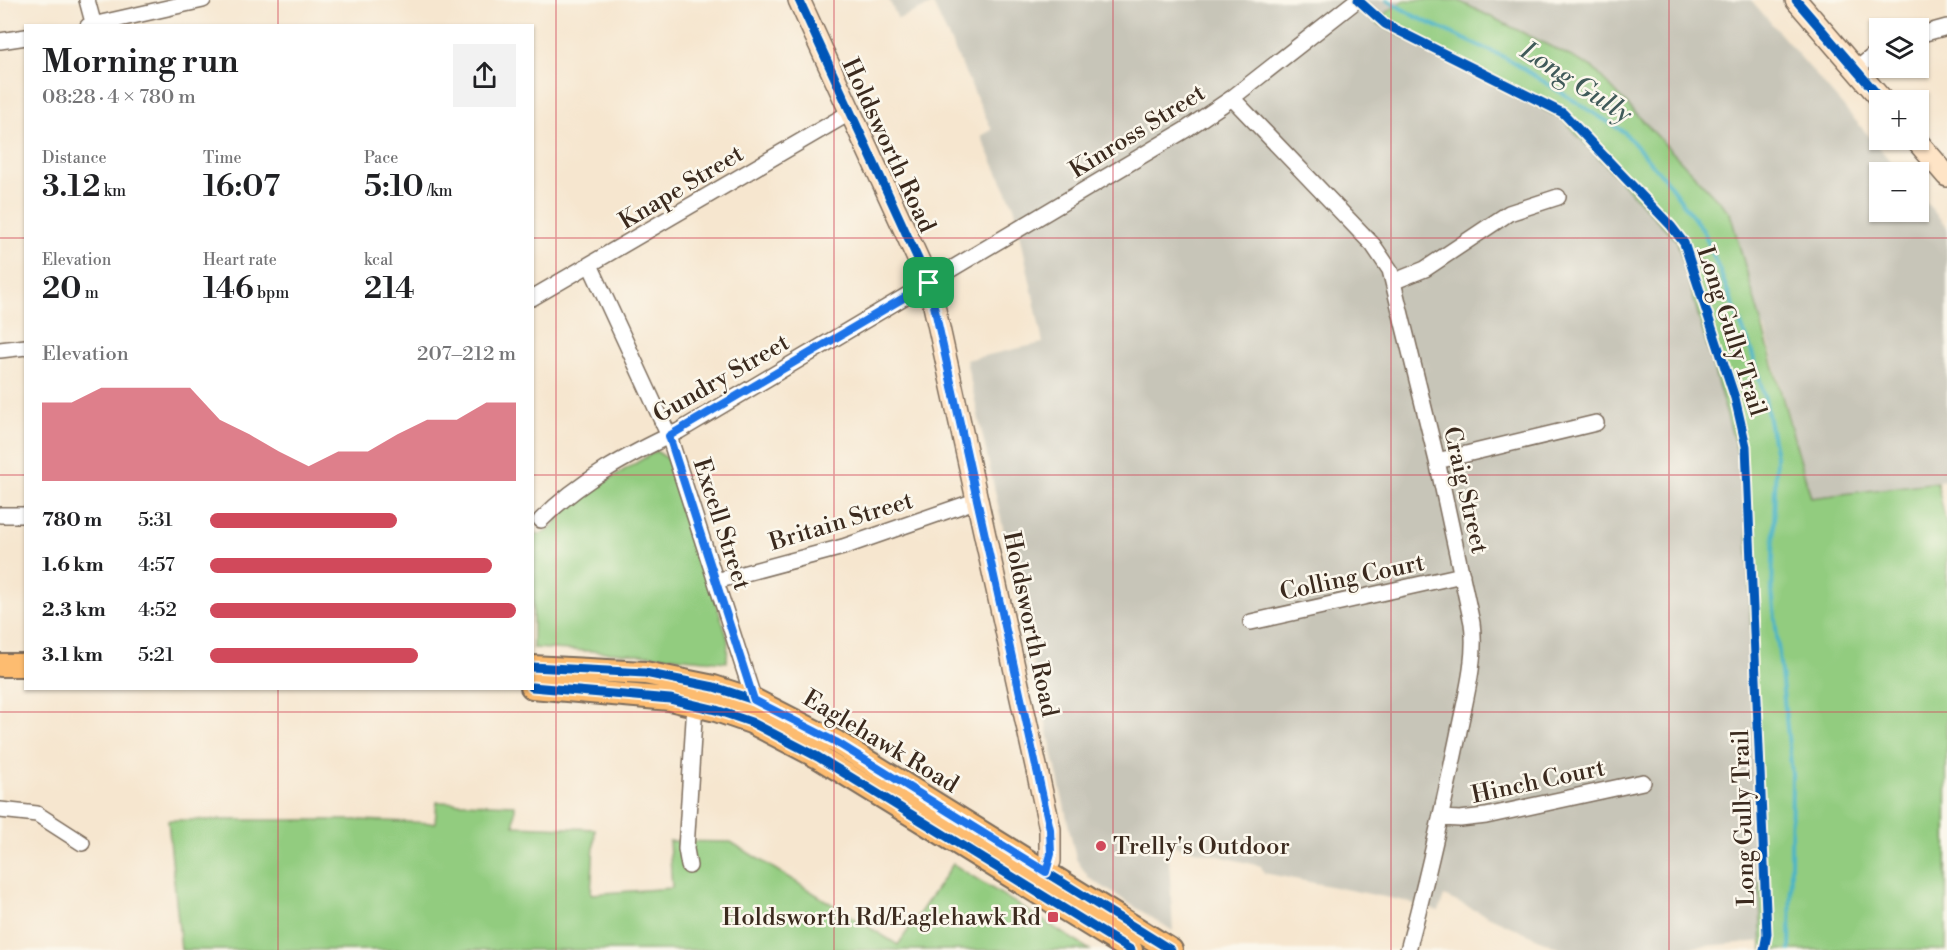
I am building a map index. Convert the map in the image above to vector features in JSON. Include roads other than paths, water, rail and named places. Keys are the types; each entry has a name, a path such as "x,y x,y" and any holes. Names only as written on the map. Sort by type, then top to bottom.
{"main road":[{"name":"Holdsworth Road","path":"799,0 929,283 1050,829 1051,854 1040,881"},
{"path":"1796,0 1873,90"},
{"path":"1925,150 1947,176"},
{"path":"0,665 24,665"},
{"name":"Eaglehawk Road","path":"534,668 645,673 714,687 754,700 836,742 1040,881 1131,950"},
{"name":"Eaglehawk Road","path":"534,687 645,695 695,704 751,722 794,743 1040,881 1171,950"}],"street":[{"path":"87,0 92,24"},
{"path":"96,24 202,0"},
{"name":"Kinross Street","path":"929,283 1185,130 1232,98 1357,0"},
{"path":"1929,32 1947,27"},
{"path":"0,41 24,37"},
{"path":"1856,70 1869,59"},
{"name":"Craig Street","path":"1232,98 1373,244 1383,257 1395,281 1472,623 1473,654 1441,818 1408,950"},
{"name":"Knape Street","path":"534,297 591,267 851,112"},
{"path":"1395,281 1425,269 1509,213 1558,197"},
{"name":"Excell Street","path":"591,267 669,436 754,700"},
{"name":"Gundry Street","path":"541,520 568,495 644,448 669,436 929,283"},
{"path":"0,350 24,347"},
{"path":"1437,461 1596,423"},
{"name":"Britain Street","path":"716,581 843,547 978,500"},
{"path":"0,515 24,515"},
{"name":"Colling Court","path":"1251,622 1462,576"},
{"path":"689,866 686,849 695,704"},
{"name":"Hinch Court","path":"1441,818 1460,819 1486,816 1643,782"},
{"path":"0,810 37,814 82,843"}],"waterway":[{"name":"Long Gully","path":"1387,0 1416,17 1506,58 1624,132 1667,181 1704,232 1752,352 1765,399 1776,456 1772,591 1792,773 1790,950"}],"place":[{"name":"Trelly's Outdoor","path":"1101,846"},
{"name":"Holdsworth Rd/Eaglehawk Rd","path":"1053,917"}]}
